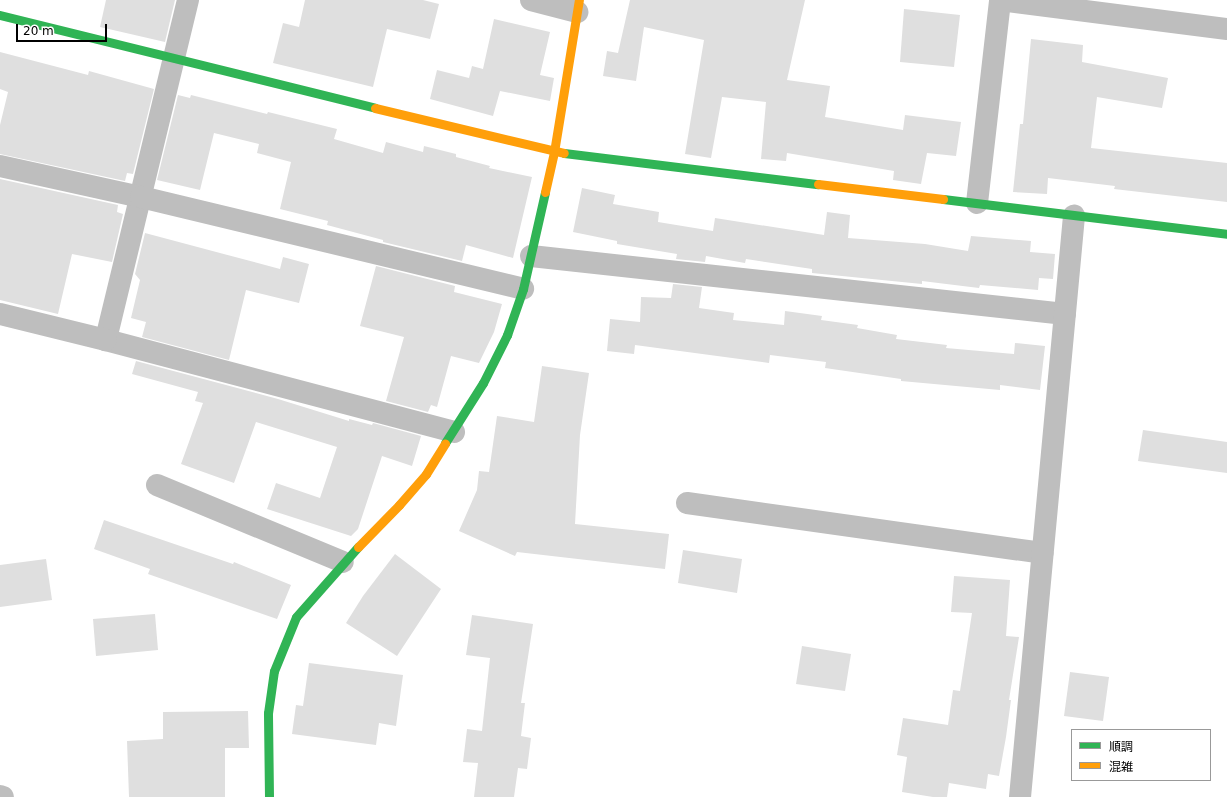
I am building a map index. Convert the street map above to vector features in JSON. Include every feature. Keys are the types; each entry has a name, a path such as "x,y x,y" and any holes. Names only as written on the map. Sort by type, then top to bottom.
{"street":[{"path":"106,340 188,0"},
{"path":"269,797 268,713 274,671 296,617 343,562 400,505 426,474 483,384 507,335 523,289 554,152 578,6 531,0"},
{"path":"977,203 1000,0 1227,29"},
{"path":"0,15 554,152 1227,234"},
{"path":"0,166 141,197 523,289"},
{"path":"1020,797 1074,216"},
{"path":"531,256 1065,314"},
{"path":"0,314 106,340 454,432"},
{"path":"157,485 343,562"},
{"path":"687,503 1043,553"}],"building":[{"path":"106,0 175,0 165,42 100,27"},
{"path":"305,0 423,0 439,4 430,39 387,29 373,87 273,63 283,23 299,27"},
{"path":"630,0 805,0 787,80 830,86 825,117 903,130 905,115 961,122 956,156 927,153 921,184 893,180 894,171 787,153 786,161 761,159 766,102 722,97 711,158 685,154 704,40 644,27 636,81 603,76 607,51 618,53"},
{"path":"904,9 960,15 954,67 900,62"},
{"path":"494,19 550,32 540,75 554,78 550,101 500,91 493,116 430,99 437,70 469,78 472,66 483,69"},
{"path":"1031,39 1083,45 1082,62 1168,78 1162,108 1097,97 1091,148 1227,163 1227,202 1114,189 1115,186 1048,178 1047,194 1013,192 1020,124 1023,124"},
{"path":"0,52 88,75 89,71 154,89 133,174 127,173 125,181 0,154 0,125 8,92 0,89"},
{"path":"178,95 190,98 191,95 267,114 268,112 337,129 334,139 383,153 386,142 423,152 424,146 456,154 456,157 490,166 489,168 532,177 513,258 466,245 462,261 383,242 383,240 327,225 328,221 280,209 291,162 257,153 259,144 214,133 200,190 157,180"},
{"path":"0,179 118,205 117,212 123,214 112,262 72,254 58,314 0,300"},
{"path":"582,188 615,195 613,204 659,212 658,222 713,231 715,218 824,235 827,212 850,215 848,238 925,244 968,251 971,236 1031,241 1030,252 1055,254 1053,279 1039,278 1038,290 980,285 979,288 922,281 922,284 812,273 812,269 746,259 745,263 706,256 705,262 676,259 677,254 617,244 617,241 573,232"},
{"path":"145,233 280,269 283,257 309,264 299,303 246,290 229,360 142,337 146,322 131,318 140,280 135,274"},
{"path":"376,266 455,286 454,292 502,304 494,332 479,363 451,356 437,407 431,405 428,412 386,401 404,337 360,326"},
{"path":"673,284 702,287 699,308 734,313 733,320 784,325 785,311 822,316 821,320 858,325 857,328 897,335 896,339 947,345 946,348 1014,354 1015,343 1045,346 1040,390 1000,385 1000,390 901,381 901,379 825,368 826,362 770,355 769,363 635,345 634,354 607,351 610,319 640,322 641,297 671,298"},
{"path":"136,361 278,399 349,421 349,419 372,425 373,423 421,436 412,466 382,456 358,529 351,536 267,509 276,483 320,498 337,447 256,422 234,483 181,464 203,403 195,401 198,392 132,374"},
{"path":"542,366 589,373 580,435 575,524 669,534 665,569 517,552 515,556 459,531 477,490 479,471 489,472 497,416 534,422"},
{"path":"1143,430 1227,442 1227,473 1138,461"},
{"path":"104,520 233,564 234,562 291,585 277,619 148,574 150,569 94,549"},
{"path":"683,550 742,559 737,593 678,583"},
{"path":"395,554 441,589 397,656 346,623 363,596"},
{"path":"46,559 52,600 0,607 0,565"},
{"path":"954,576 1010,580 1006,636 1019,637 1009,700 1011,700 1006,737 999,776 988,774 986,789 949,783 947,797 933,797 902,792 907,757 897,755 903,718 948,725 953,690 960,691 972,613 951,612"},
{"path":"155,614 158,650 96,656 93,619"},
{"path":"472,615 533,624 521,703 525,703 521,736 531,738 527,769 518,768 514,797 474,797 478,763 463,762 467,729 482,731 490,658 466,655"},
{"path":"802,646 851,654 845,691 796,684"},
{"path":"309,663 403,675 396,726 379,723 376,745 292,734 296,705 303,706"},
{"path":"1070,672 1109,677 1103,721 1064,716"},
{"path":"248,711 249,748 225,748 225,797 129,797 127,741 163,739 163,712"}],"traffic: fast":[{"path":"0,15 375,108"},
{"path":"564,153 818,184"},
{"path":"445,443 483,383 507,335 523,289 545,192"},
{"path":"943,199 1227,234"},
{"path":"269,797 268,713 274,671 296,617 358,547"}],"traffic: slow":[{"path":"545,192 554,152 579,0"},
{"path":"375,108 564,153"},
{"path":"818,184 943,199"},
{"path":"358,547 399,505 426,474 445,443"}]}
